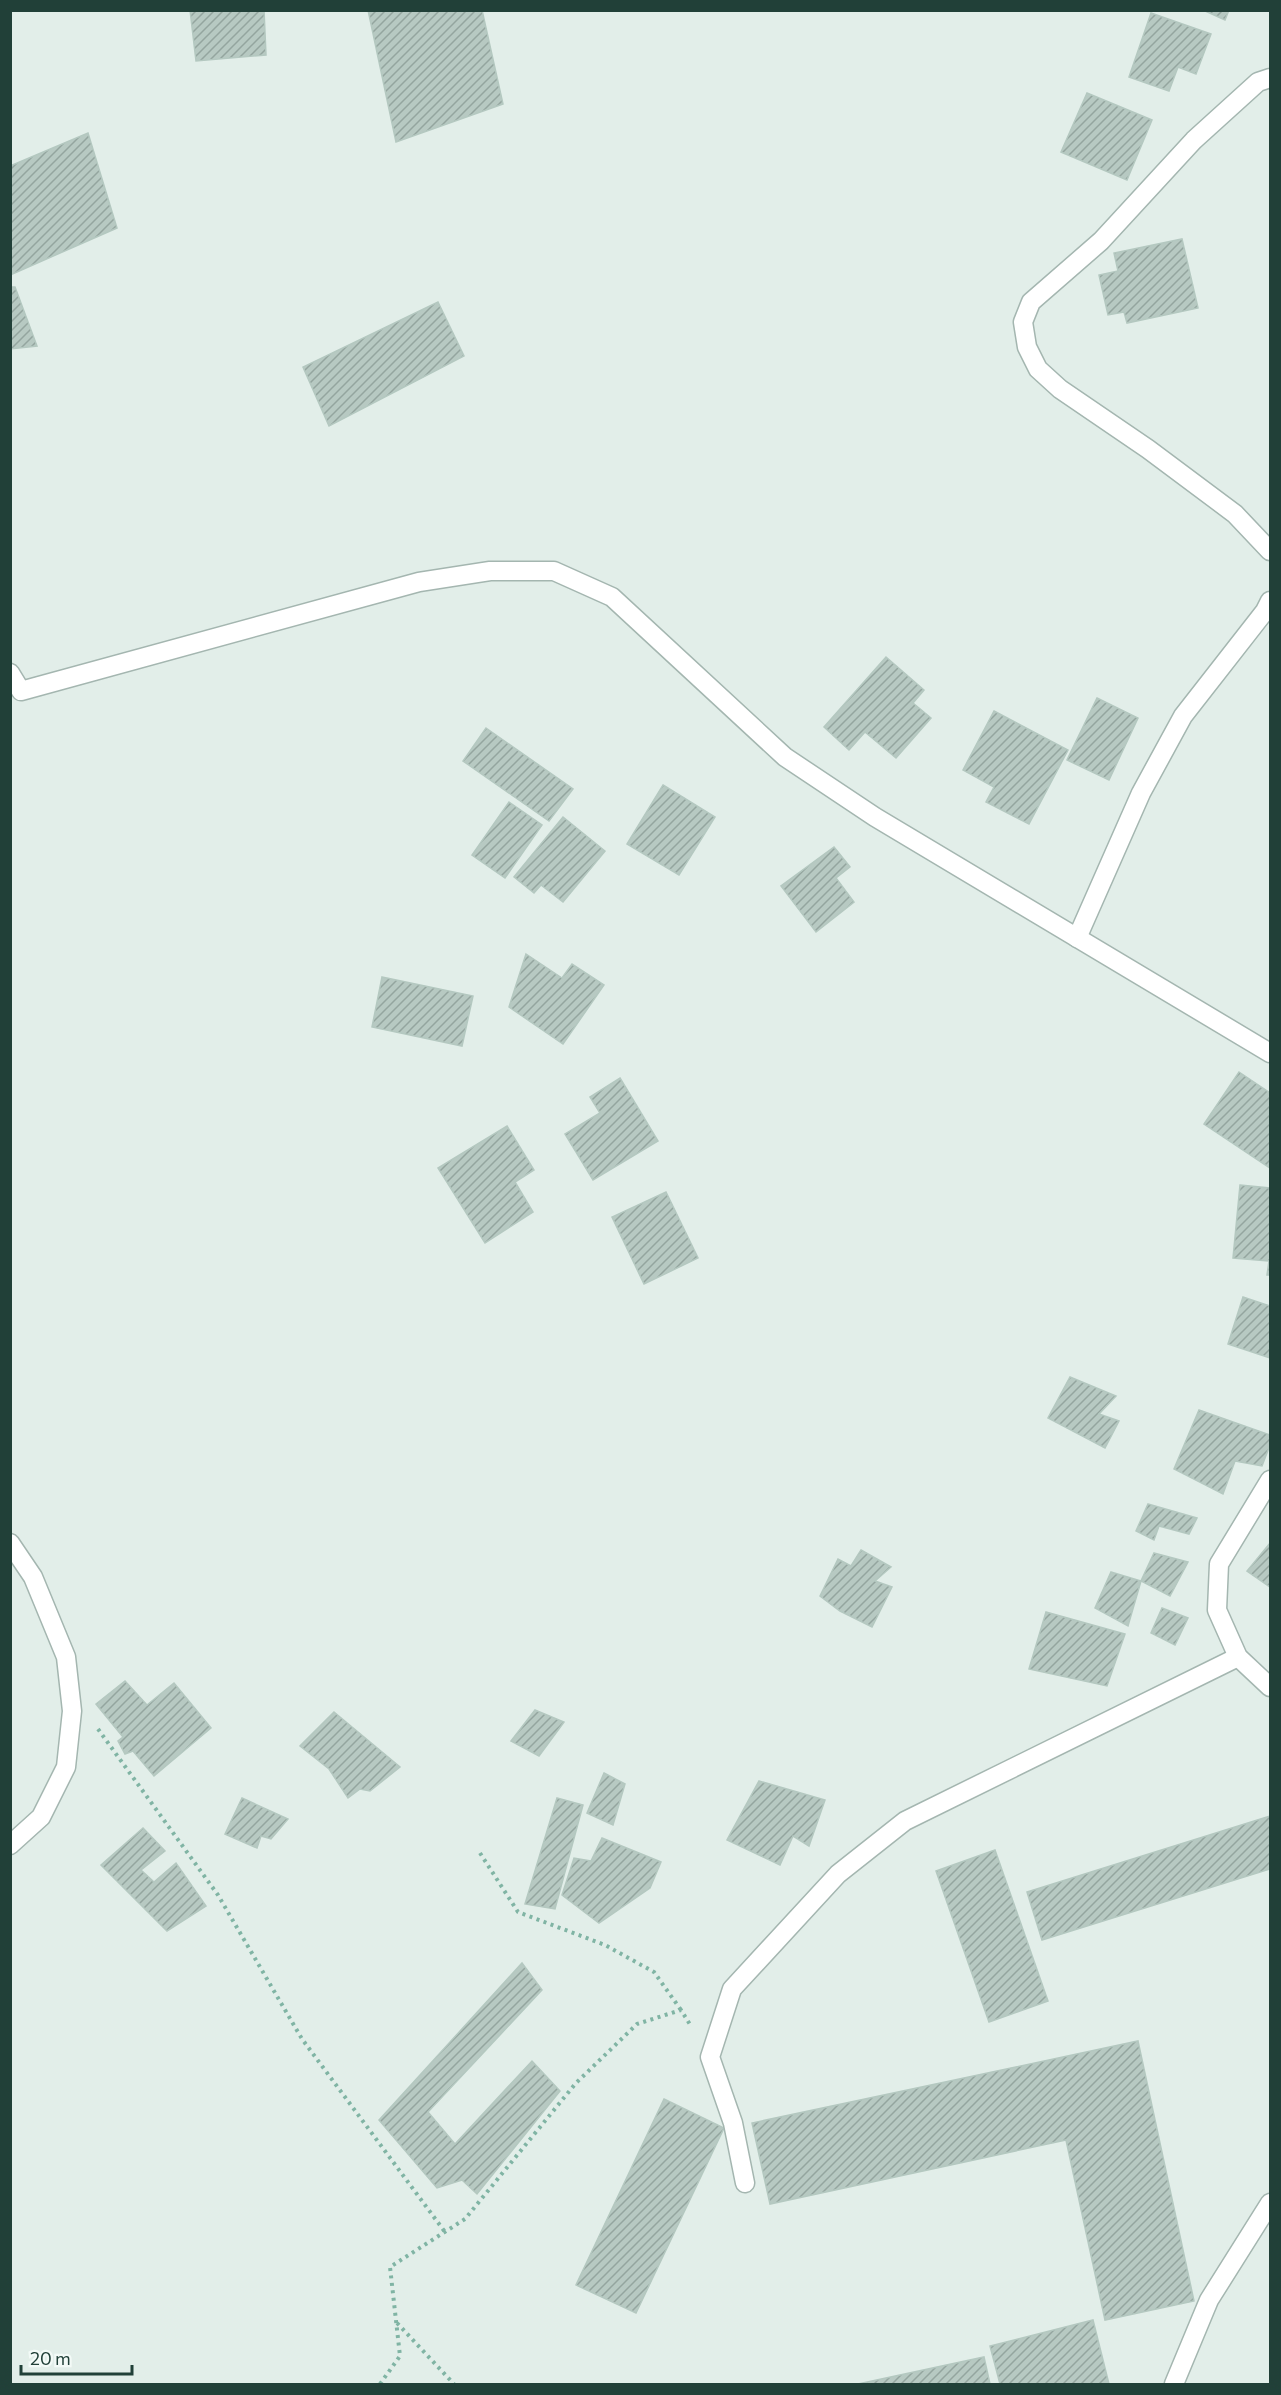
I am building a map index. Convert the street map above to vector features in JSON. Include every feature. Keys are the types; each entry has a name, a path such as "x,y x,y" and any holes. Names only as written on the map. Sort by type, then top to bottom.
{"street":[{"path":"1270,78 1258,82 1194,140 1101,241 1031,302 1023,322 1028,347 1038,369 1060,389 1148,449 1234,514 1270,551"},
{"path":"10,674 16,694 419,582 489,571 554,571 612,597 785,757 875,817 1270,1053"},
{"path":"1077,938 1141,793 1183,716 1265,611 1270,601"},
{"path":"1270,1480 1219,1564 1217,1610 1238,1658 1270,1687"},
{"path":"10,1543 33,1577 66,1658 72,1711 66,1767 42,1817 10,1845"},
{"path":"745,2183 733,2123 710,2057 732,1989 838,1874 905,1821 1238,1658"},
{"path":"1174,2385 1209,2300 1270,2203"}],"path":[{"path":"97,1727 218,1895 302,2039 445,2232"},
{"path":"480,1853 518,1912 605,1945 654,1972 710,2057"},
{"path":"380,2385 400,2356 390,2267 465,2219 576,2084 637,2024 681,2010"},
{"path":"396,2322 454,2385"}],"building":[{"path":"190,10 264,10 266,55 196,61"},
{"path":"368,10 482,10 503,104 396,142"},
{"path":"1203,10 1229,10 1225,20"},
{"path":"1151,13 1211,34 1196,74 1178,67 1169,91 1129,77"},
{"path":"1087,93 1152,120 1127,180 1061,152"},
{"path":"88,133 117,228 10,275 10,166"},
{"path":"1182,239 1198,308 1127,323 1124,312 1108,315 1099,275 1118,271 1114,253"},
{"path":"10,287 15,287 37,346 10,349"},
{"path":"438,302 464,356 329,426 303,367"},
{"path":"886,657 924,690 913,703 931,718 896,758 865,732 849,750 824,727"},
{"path":"1097,698 1138,718 1109,780 1067,760"},
{"path":"994,711 1068,750 1029,824 986,802 994,787 963,770"},
{"path":"486,728 573,789 549,821 463,761"},
{"path":"663,785 715,817 679,875 627,844"},
{"path":"509,802 542,825 505,878 472,855"},
{"path":"563,817 605,851 563,902 541,885 534,893 514,877"},
{"path":"834,847 850,867 836,878 854,902 816,932 781,886"},
{"path":"526,954 562,978 572,964 604,985 563,1044 509,1007"},
{"path":"382,977 473,996 462,1046 372,1027"},
{"path":"1239,1072 1270,1093 1270,1168 1204,1124"},
{"path":"620,1078 658,1141 593,1180 565,1134 600,1113 590,1097"},
{"path":"507,1126 534,1170 515,1182 533,1212 485,1243 438,1168"},
{"path":"1240,1185 1270,1188 1270,1275 1267,1275 1269,1261 1233,1258"},
{"path":"666,1192 698,1258 644,1284 612,1217"},
{"path":"1243,1297 1270,1306 1270,1358 1228,1344"},
{"path":"1070,1377 1116,1396 1099,1414 1119,1421 1105,1448 1048,1418"},
{"path":"1199,1410 1270,1435 1270,1445 1262,1466 1235,1461 1223,1494 1174,1469"},
{"path":"1148,1504 1197,1518 1189,1534 1159,1526 1154,1540 1136,1531"},
{"path":"1270,1543 1270,1587 1247,1571"},
{"path":"861,1550 891,1567 875,1581 892,1587 872,1627 840,1611 820,1596 838,1559 851,1566"},
{"path":"1154,1553 1188,1562 1170,1596 1141,1581"},
{"path":"1111,1572 1141,1581 1128,1626 1095,1608"},
{"path":"1162,1608 1188,1618 1175,1645 1151,1633"},
{"path":"1046,1612 1125,1634 1107,1686 1029,1669"},
{"path":"125,1681 147,1705 174,1683 211,1728 154,1776 133,1751 125,1754 118,1741 123,1737 96,1704"},
{"path":"535,1710 564,1722 539,1756 511,1741"},
{"path":"334,1712 400,1767 370,1791 360,1789 348,1798 329,1769 300,1746"},
{"path":"604,1773 625,1784 613,1825 587,1813"},
{"path":"759,1781 825,1800 809,1846 793,1836 780,1865 727,1840"},
{"path":"242,1798 288,1819 271,1839 261,1836 257,1848 225,1834"},
{"path":"557,1798 583,1805 555,1909 525,1904"},
{"path":"1270,1816 1270,1869 1042,1940 1027,1892"},
{"path":"143,1828 165,1851 141,1870 154,1882 176,1863 206,1906 167,1931 101,1865"},
{"path":"602,1838 661,1862 650,1888 599,1923 562,1895 574,1858 591,1861"},
{"path":"995,1850 1048,2001 989,2022 936,1871"},
{"path":"522,1963 542,1990 428,2112 455,2144 532,2061 560,2091 477,2194 462,2180 437,2188 379,2120"},
{"path":"1138,2041 1194,2301 1105,2320 1066,2140 770,2204 752,2123"},
{"path":"664,2099 724,2128 636,2313 576,2285"},
{"path":"1093,2320 1109,2384 1000,2384 990,2346"},
{"path":"984,2357 990,2384 858,2384"}]}
